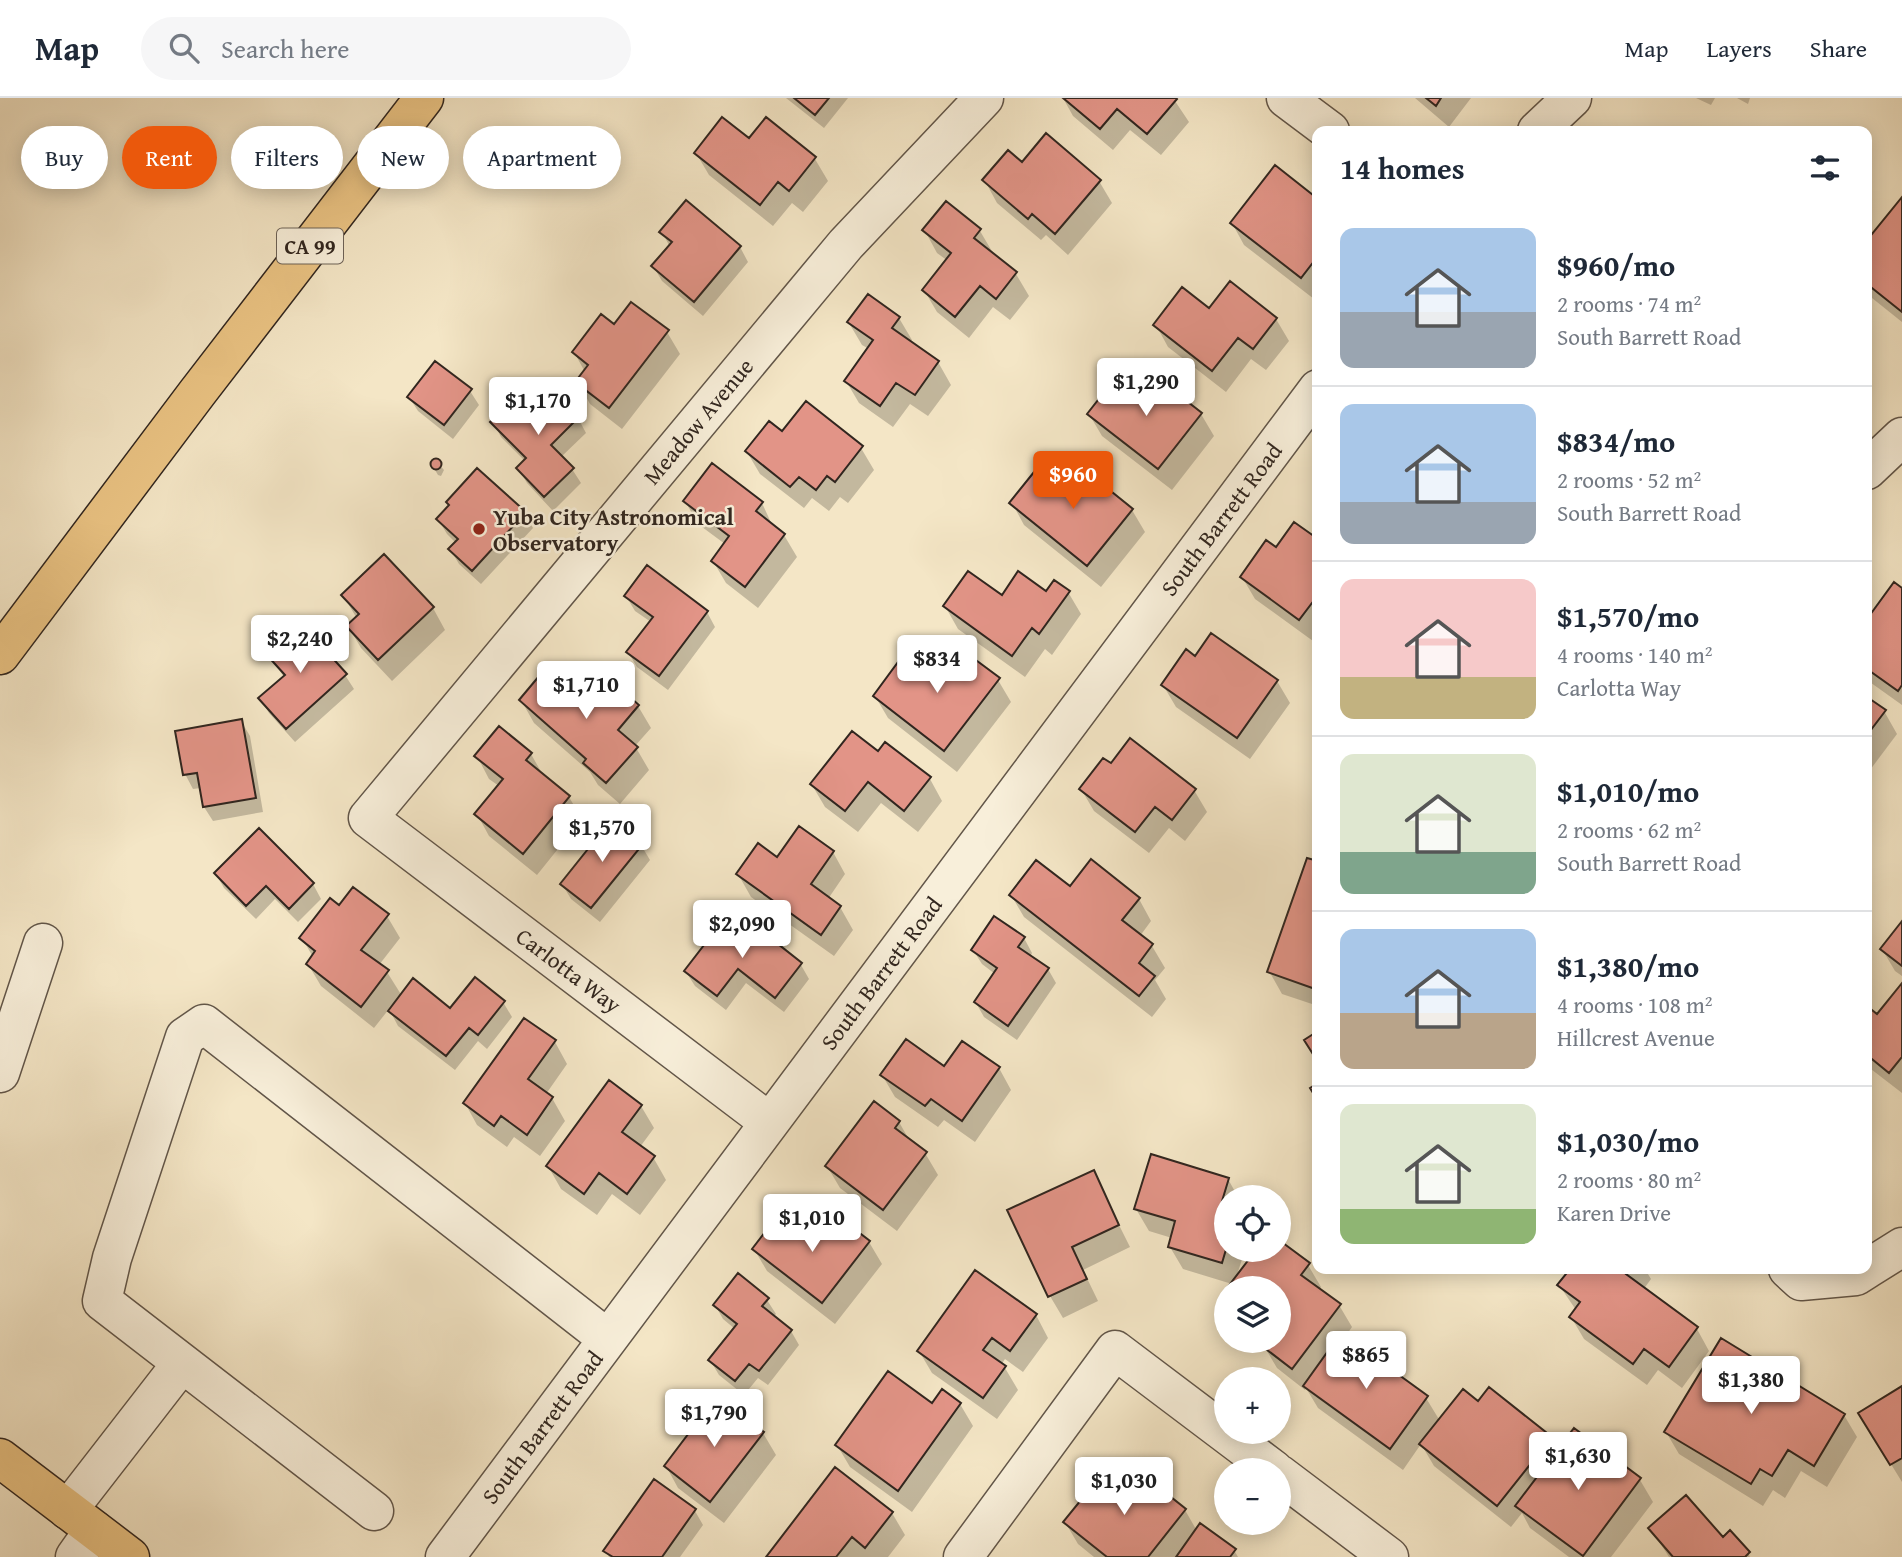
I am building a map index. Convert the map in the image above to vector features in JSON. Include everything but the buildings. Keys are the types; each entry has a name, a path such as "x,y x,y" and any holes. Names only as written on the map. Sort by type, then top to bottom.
{"main road":[{"name":"CA 99","path":"0,655 424,98"},
{"path":"0,1458 79,1532 130,1557"}],"street":[{"name":"Meadow Avenue","path":"368,818 846,244 984,98"},
{"path":"1286,98 1323,126"},
{"path":"1542,126 1572,98"},
{"name":"South Barrett Road","path":"445,1557 1312,397"},
{"path":"1872,465 1902,437"},
{"name":"Carlotta Way","path":"368,818 769,1122"},
{"path":"0,1073 43,943"},
{"path":"374,1511 102,1301 112,1258 186,1037 204,1024 608,1339"},
{"path":"1872,1266 1902,1247"},
{"path":"1793,1274 1801,1281 1845,1274"},
{"path":"963,1557 1115,1350 1259,1458"},
{"path":"79,1532 182,1363"},
{"path":"1291,1483 1390,1557"}],"place":[{"name":"Yuba City Astronomical Observatory","path":"479,529"}]}
